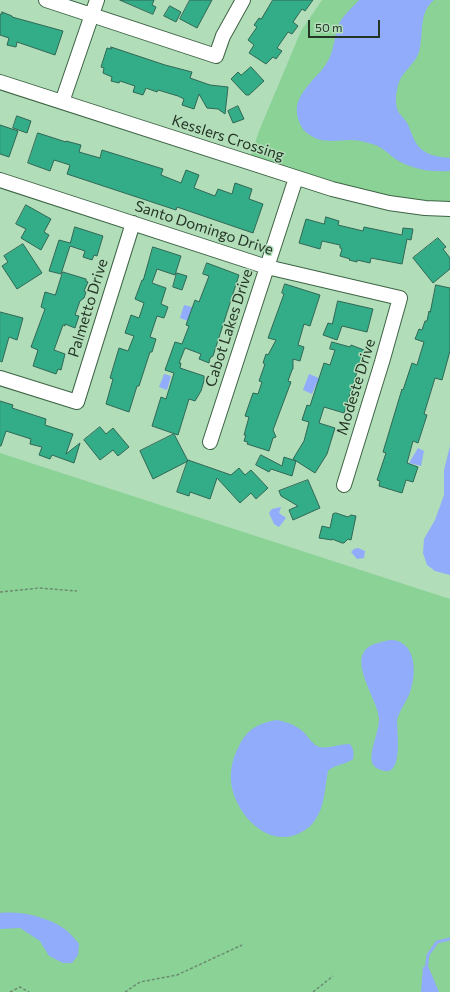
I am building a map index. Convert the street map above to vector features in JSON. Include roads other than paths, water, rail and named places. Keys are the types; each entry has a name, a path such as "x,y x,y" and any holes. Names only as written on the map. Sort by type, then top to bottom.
{"street":[{"path":"46,0 216,56 223,36 244,0"},
{"path":"62,102 97,0"},
{"name":"Kesslers Crossing","path":"0,82 332,189 389,203 425,208 450,209"},
{"name":"Cabot Lakes Drive","path":"210,442 296,178"},
{"name":"Santo Domingo Drive","path":"0,180 267,267 400,298"},
{"name":"Palmetto Drive","path":"0,378 77,402 132,223"},
{"name":"Modeste Drive","path":"344,485 400,298"}],"water":[{"path":"359,0 434,0 429,5 424,17 419,52 399,82 396,93 396,102 399,113 407,123 419,147 431,155 450,158 450,171 429,171 410,166 397,160 379,147 364,142 354,140 320,140 304,130 301,125 298,118 298,102 307,87 324,68 328,61 332,53 340,22"},
{"path":"184,305 192,307 188,321 180,318"},
{"path":"164,374 171,376 167,390 159,387"},
{"path":"309,374 319,378 312,394 303,390"},
{"path":"450,446 450,575 435,571 427,565 423,553 424,539 435,520 444,495 444,470"},
{"path":"418,448 424,451 421,466 409,463"},
{"path":"281,507 279,513 286,518 279,527 274,524 269,513 272,509"},
{"path":"358,548 365,551 364,558 357,559 351,552"},
{"path":"390,640 398,641 405,645 409,650 414,665 414,673 410,693 397,720 397,759 391,770 385,771 377,768 372,763 371,758 379,718 362,669 362,659 365,651 372,645"},
{"path":"277,720 298,728 316,746 326,747 350,744 354,753 353,759 328,771 322,805 314,822 306,830 295,835 283,837 262,831 252,824 238,804 233,793 231,782 231,772 235,754 242,740 250,731 259,725"},
{"path":"0,913 26,914 43,918 59,925 79,944 78,955 72,963 63,963 49,956 40,941 20,928 0,929"},
{"path":"428,966 439,992 421,992 423,967"}],"waterway":[{"path":"426,970 428,955 437,942 450,939"}]}
